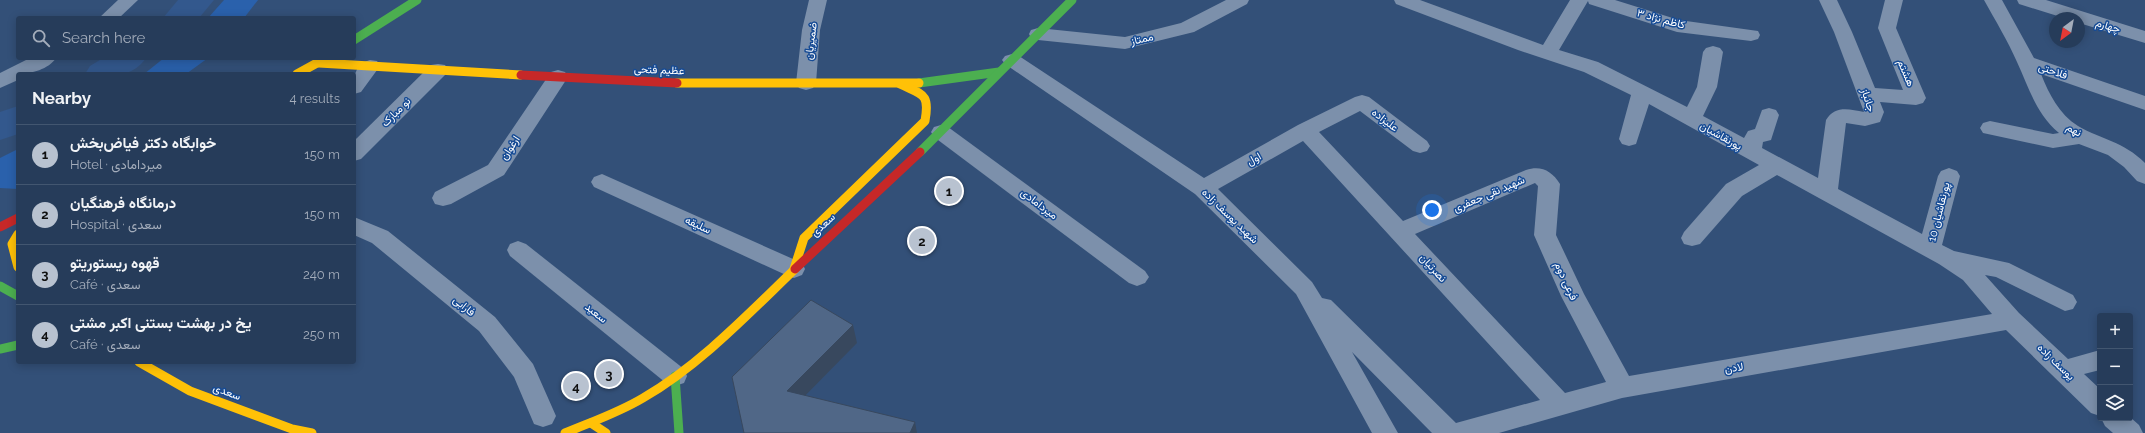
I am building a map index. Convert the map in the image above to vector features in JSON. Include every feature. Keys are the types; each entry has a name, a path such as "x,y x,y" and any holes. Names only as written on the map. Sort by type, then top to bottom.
{"main road":[{"name":"سعدی","path":"566,433 596,430 631,404 675,376 726,335 794,269 941,132 1072,0"},
{"path":"356,39 407,3"},
{"name":"عظیم فتحی","path":"323,60 370,66 664,83 900,84 942,81 1005,66"},
{"path":"301,72 323,60"},
{"path":"794,269 804,238 925,120 930,107 928,100 922,93 900,84"},
{"path":"6,214 16,212"},
{"path":"0,227 16,219"},
{"path":"16,237 12,244 16,259"},
{"path":"0,286 16,295"},
{"path":"0,349 16,345"},
{"name":"سعدی","path":"143,364 190,391 298,432"},
{"path":"675,376 679,433"}],"street":[{"path":"110,16 129,0"},
{"name":"ضمیریان","path":"806,83 811,30 818,0"},
{"name":"ممتاز","path":"1038,34 1125,43 1187,28 1240,0"},
{"name":"پورنقاشیان","path":"1403,0 1548,53 1591,67 1642,92 1775,166 1939,253 1971,274 2011,320"},
{"path":"1548,53 1579,0"},
{"name":"کاظم نژاد ۳","path":"1596,0 1677,26 1751,35"},
{"name":"جانباز","path":"1827,194 1836,120 1843,115 1865,118 1873,117 1874,112 1843,32 1828,0"},
{"name":"هشتم","path":"1866,94 1916,98 1887,28 1894,0"},
{"name":"فلاحتی","path":"1993,0 2027,62 2145,103"},
{"name":"چهارم","path":"2026,0 2145,37"},
{"path":"1691,119 1707,87 1713,52"},
{"path":"18,72 42,60"},
{"name":"نهم","path":"2027,62 2034,82 2051,113 2066,128 2114,150 2131,160 2145,176"},
{"path":"356,84 370,66"},
{"name":"شهید یوسف زاده","path":"1005,66 1202,188 1304,288 1385,433"},
{"name":"نو مبارک","path":"356,152 438,70"},
{"path":"0,81 16,73"},
{"name":"ارغوان","path":"442,198 496,170 558,77"},
{"path":"1629,139 1642,92"},
{"name":"علیزاده","path":"1305,130 1362,102 1420,146"},
{"path":"1750,152 1755,136 1764,135 1769,114"},
{"path":"1990,128 2053,140 2082,136"},
{"name":"اول","path":"1202,188 1305,130"},
{"name":"نصرتیان","path":"1305,130 1560,405"},
{"name":"میردامادی","path":"941,132 1137,277"},
{"path":"1692,238 1734,190 1775,166"},
{"name":"شهید نقی جعفری","path":"1399,232 1534,175"},
{"name":"فرعی دوم","path":"1534,175 1543,177 1548,184 1545,234 1573,296 1622,388"},
{"name":"پورنقاشیان 10","path":"1939,253 1949,176"},
{"name":"سلیقه","path":"602,182 794,269"},
{"name":"فارابی","path":"356,226 380,237 487,324 524,371 544,416"},
{"name":"سعید","path":"518,250 675,376"},
{"path":"1939,253 2001,270 2065,302"},
{"path":"1304,288 1449,433"},
{"name":"لادن","path":"1460,433 1622,388 2011,320"},
{"name":"یوسف زاده","path":"2011,320 2097,401"},
{"path":"2064,370 2097,361"},
{"path":"2117,421 2130,433"}],"shaded area":[{"path":"224,0 258,0 246,16 210,16"},
{"path":"162,60 205,60 189,72 146,72"},
{"path":"16,150 16,189 0,188 0,158"}],"building":[{"path":"811,300 853,325 787,391 915,422 910,433 744,433 732,377"}],"waterway":[{"path":"182,16 197,0"},
{"path":"106,72 125,60"},
{"path":"0,127 16,120"}],"traffic: fast":[{"path":"356,39 417,0"},
{"path":"920,152 1072,0"},
{"path":"919,83 999,72"},
{"path":"0,286 16,295"},
{"path":"0,349 16,345"},
{"path":"675,376 679,433"}],"traffic: slow":[{"path":"301,72 322,60"},
{"path":"319,63 521,75"},
{"path":"677,83 919,83"},
{"path":"794,269 804,238 925,121 928,105 924,96 900,84"},
{"path":"16,237 12,244 16,259"},
{"path":"565,433 633,404 654,391 709,348 795,269"},
{"path":"143,364 190,391 292,429 312,433"},
{"path":"591,423 606,433"}],"traffic: jam":[{"path":"521,75 677,83"},
{"path":"795,269 920,152"},
{"path":"0,227 16,219"}],"place":[{"name":"خوابگاه دکتر فیاض‌بخش","path":"949,191"},
{"name":"درمانگاه فرهنگیان","path":"922,241"},
{"name":"قهوه ریستوریتو","path":"609,374"},
{"name":"یخ در بهشت بستنی اکبر مشتی","path":"576,386"}]}
